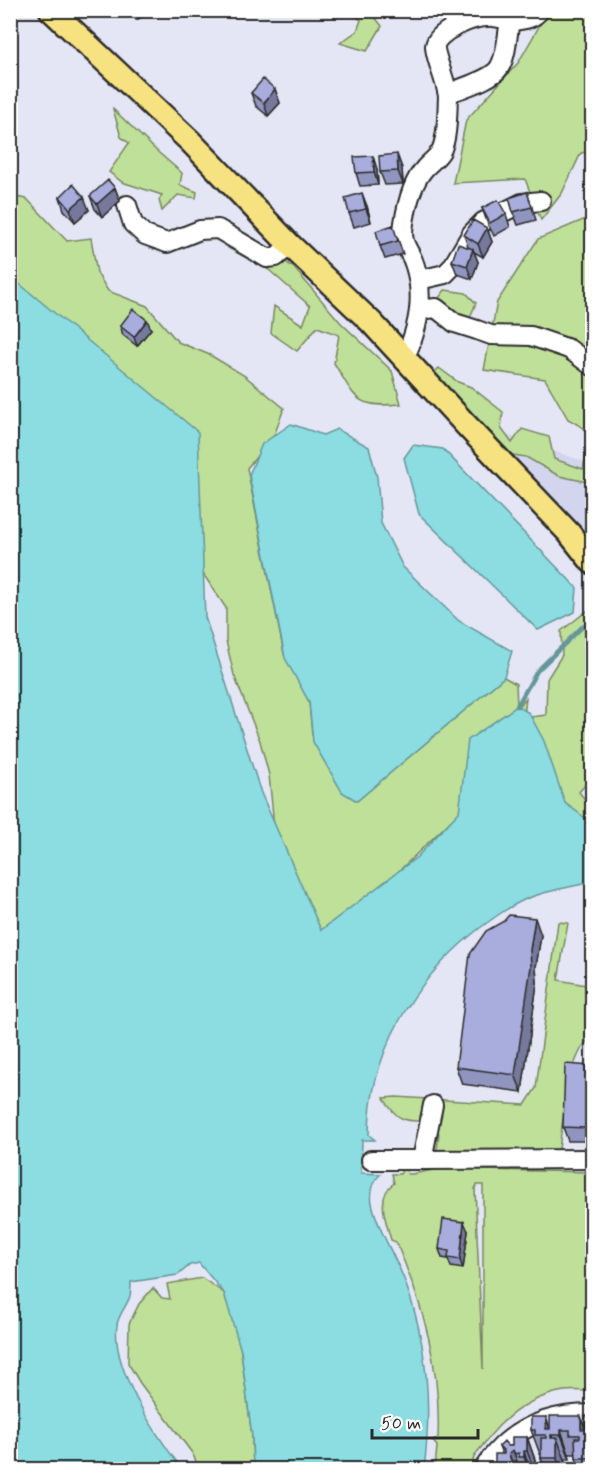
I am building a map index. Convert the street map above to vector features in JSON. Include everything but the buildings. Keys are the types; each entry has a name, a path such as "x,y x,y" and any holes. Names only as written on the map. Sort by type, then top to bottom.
{"main road":[{"path":"52,11 190,141 291,245 371,322 569,533 592,562"}],"street":[{"path":"404,359 411,345 421,294 414,262 407,251 404,240 404,225 409,199 417,177 440,154 444,143 448,97 434,48 437,41 448,31 483,14 510,21 528,19 538,14 540,10"},
{"path":"448,97 452,92 493,74 500,67 510,21"},
{"path":"419,280 445,274 452,267 472,233 483,222 522,203 541,201"},
{"path":"127,205 133,224 145,236 166,243 200,230 218,229 267,258 276,257 291,245"},
{"path":"419,310 436,308 455,324 491,334 531,336 568,349 592,366"},
{"path":"422,1160 433,1105"},
{"path":"371,1160 592,1159"},
{"path":"483,1470 502,1444 512,1436 549,1419 568,1414 592,1414"}],"shaded area":[{"path":"491,430 592,464 592,542 577,524"}],"green space":[{"path":"349,11 370,11 382,26 367,51 340,43 357,31 361,20"},
{"path":"548,11 592,11 592,151 581,153 562,193 541,220 525,179 453,183 466,120 518,63"},
{"path":"113,109 182,173 180,185 197,192 196,198 178,195 162,211 159,200 162,195 122,182 109,172 129,143 121,137"},
{"path":"10,196 27,199 67,241 91,238 97,273 108,291 147,306 178,342 210,355 245,376 284,408 274,436 247,468 284,654 309,702 312,735 358,800 504,677 516,684 517,706 506,721 526,698 524,718 546,715 547,679 562,655 561,631 587,611 592,615 592,668 590,670 592,677 592,777 579,792 592,808 592,837 462,810 400,870 357,926 304,942 275,836 269,775 260,741 234,675 226,641 226,608 11,288"},
{"path":"592,218 592,433 568,419 545,379 484,370 497,302 538,239"},
{"path":"236,233 259,243 294,268 341,323 392,371 401,404 366,403 353,393 334,363 339,335 317,327 297,351 271,333 274,306 303,325 310,306 269,270 228,248"},
{"path":"445,290 466,293 476,303 469,320 448,328 435,303"},
{"path":"439,368 458,382 471,387 503,412 501,428 512,443 522,429 549,437 554,459 583,469 587,452 592,450 592,483 559,476 526,457 499,453 428,378"},
{"path":"558,922 568,923 558,980 592,986 592,1038 583,1047 571,1076 558,1156 474,1168 592,1172 592,1391 567,1391 551,1394 528,1403 508,1417 476,1453 473,1462 474,1469 435,1469 437,1446 432,1440 438,1438 437,1387 429,1338 406,1266 396,1242 391,1240 383,1202 388,1189 394,1183 392,1174 400,1174 404,1167 408,1174 412,1174 471,1163 436,1157 439,1134 433,1120 409,1121 404,1119 393,1112 384,1098 525,1105 536,1088","holes":["477,1185 483,1185 483,1369 475,1189"]},
{"path":"202,1278 224,1293 239,1337 252,1437 253,1469 200,1469 192,1453 140,1383 128,1363 129,1324 139,1304 153,1288 162,1298 170,1299 167,1284"}],"water":[{"path":"10,276 198,432 205,617 261,793 321,930 417,857 459,812 468,740 517,706 529,713 544,741 565,803 592,823 592,882 542,893 526,899 476,931 433,972 415,996 399,1021 377,1076 371,1105 369,1135 375,1140 362,1140 361,1173 381,1174 373,1187 372,1203 382,1232 404,1279 423,1349 427,1397 424,1469 253,1469 252,1437 241,1351 224,1293 199,1263 190,1265 178,1275 131,1282 130,1296 117,1325 117,1342 128,1381 148,1420 182,1469 11,1469 10,910 14,898 10,893"},
{"path":"291,424 323,435 337,429 369,447 377,477 381,523 403,567 459,621 512,651 504,677 357,801 342,792 313,742 309,702 285,658 249,475 262,444"},
{"path":"413,445 443,449 577,588 575,612 538,630 419,514 404,458"}],"waterway":[{"path":"517,706 537,671 581,628 592,621"}]}
